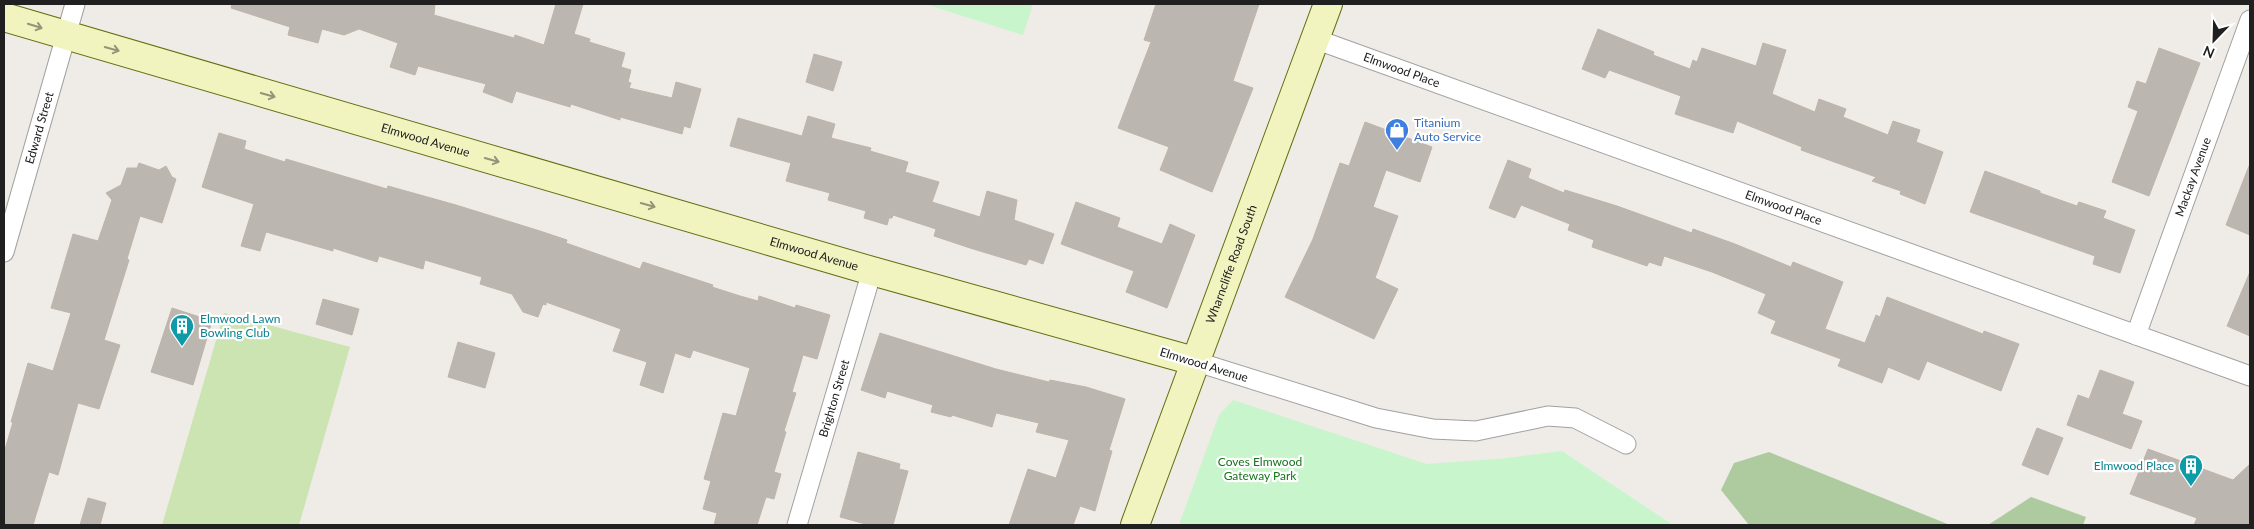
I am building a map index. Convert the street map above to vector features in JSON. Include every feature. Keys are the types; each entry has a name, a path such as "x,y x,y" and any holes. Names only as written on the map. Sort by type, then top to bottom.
{"street":[{"name":"Edward Street","path":"4,252 75,4"},
{"name":"Wharncliffe Road South","path":"1135,525 1194,361 1328,4"},
{"name":"Elmwood Avenue","path":"4,17 872,271 1194,361 1376,418 1433,429 1476,431 1548,416 1575,418 1626,444"},
{"name":"Mackay Avenue","path":"2136,335 2250,20"},
{"name":"Elmwood Place","path":"1315,39 2250,376"},
{"name":"Brighton Street","path":"797,525 872,271"}],"green space":[{"path":"925,4 1033,4 1023,35"},
{"path":"224,313 350,347 299,525 162,525"},
{"name":"Coves Elmwood Gateway Park","path":"1233,400 1427,464 1507,458 1562,451 1673,525 1179,525 1219,415"},
{"path":"1769,452 1950,525 1749,525 1721,490 1734,463"},
{"path":"2031,497 2086,517 2083,525 1988,525"}],"building":[{"path":"232,4 435,4 434,15 514,38 515,35 544,45 556,4 583,4 574,34 590,39 589,42 625,53 621,67 631,70 628,82 631,83 629,88 672,98 676,82 701,89 690,128 684,126 682,134 620,117 620,120 571,104 570,107 516,91 512,103 483,92 486,84 418,66 415,75 390,67 398,43 359,29 344,35 322,29 318,43 288,35 290,27 231,8"},
{"path":"1156,4 1259,4 1233,81 1253,88 1212,192 1160,170 1169,147 1118,128 1151,42 1144,40"},
{"path":"1598,29 1654,52 1653,55 1690,69 1693,60 1697,62 1702,48 1756,66 1763,43 1786,50 1772,94 1815,112 1819,99 1846,109 1843,117 1888,135 1893,121 1920,130 1916,142 1943,152 1925,204 1900,194 1901,191 1872,181 1876,177 1801,150 1802,147 1737,121 1733,133 1675,114 1681,96 1609,70 1605,78 1582,69"},
{"path":"2159,48 2200,63 2149,196 2112,182 2138,111 2128,107 2137,81 2146,84"},
{"path":"814,54 842,62 833,91 806,82"},
{"path":"808,116 835,124 831,138 871,148 870,151 908,162 905,172 939,182 932,202 980,217 987,191 1017,200 1014,220 1054,234 1043,264 1029,259 1026,265 970,248 934,236 936,229 893,215 892,218 889,218 887,225 864,218 866,211 828,200 830,193 786,181 791,163 730,146 738,118 802,136"},
{"path":"1365,122 1432,147 1420,182 1386,170 1373,207 1398,216 1375,278 1398,289 1374,339 1285,297 1313,239 1340,163 1349,166"},
{"path":"219,133 246,141 244,149 285,162 286,159 387,189 388,186 456,205 567,240 566,243 640,269 643,262 740,296 758,301 759,296 795,308 796,305 830,315 817,359 803,355 792,392 796,393 774,472 781,474 774,499 766,497 757,525 714,525 717,513 703,509 711,481 704,479 723,413 736,416 750,368 693,350 690,358 675,353 663,393 640,385 647,362 613,351 621,329 546,302 546,305 543,304 538,317 523,312 512,294 480,284 482,277 425,260 423,269 379,256 377,262 333,248 333,251 266,232 260,251 241,246 254,204 202,187"},
{"path":"1508,160 1531,169 1528,178 1564,193 1565,190 1617,206 1692,233 1693,229 1791,267 1793,262 1843,282 1825,329 1865,343 1876,315 1880,317 1887,297 1983,334 1984,331 2019,344 2001,391 1927,361 1919,380 1888,367 1882,383 1838,366 1841,359 1771,333 1776,321 1758,313 1766,294 1712,272 1664,256 1661,266 1649,262 1647,266 1592,247 1594,240 1568,230 1570,224 1521,205 1515,218 1489,208"},
{"path":"139,163 159,170 166,166 172,177 176,179 162,223 140,216 127,259 129,260 104,340 120,345 99,409 78,403 58,475 49,472 33,525 4,525 4,453 13,422 11,422 28,363 53,371 71,313 51,308 73,234 98,241 112,200 106,193 121,185 127,168 137,168"},
{"path":"2250,166 2250,235 2226,225"},
{"path":"1985,171 2077,206 2079,202 2106,211 2103,218 2135,230 2120,273 2093,264 2095,256 1970,212"},
{"path":"1076,202 1120,218 1117,227 1162,244 1170,224 1195,235 1167,308 1126,292 1134,271 1061,244"},
{"path":"2250,272 2250,336 2227,326"},
{"path":"323,299 359,309 352,335 316,324"},
{"name":"Elmwood Lawn Bowling Club","path":"172,308 212,321 193,385 151,372"},
{"path":"880,333 996,369 1049,382 1050,380 1086,387 1125,399 1109,450 1112,451 1095,511 1080,506 1073,525 1009,525 1028,469 1056,478 1069,440 1036,432 1039,423 996,413 992,427 952,415 951,417 931,412 933,405 887,391 885,398 861,390"},
{"path":"458,342 495,353 485,388 448,377"},
{"path":"2100,370 2134,382 2122,414 2142,421 2131,449 2067,425 2078,395 2089,399"},
{"path":"2037,428 2063,438 2048,475 2022,465"},
{"name":"Elmwood Place","path":"2148,449 2233,480 2250,464 2250,525 2194,525 2197,518 2130,494"},
{"path":"858,452 900,464 899,469 908,471 893,525 869,525 840,517"},
{"path":"88,498 106,503 100,525 80,525"}],"place":[{"name":"Titanium Auto Service","path":"1397,151"},
{"name":"Elmwood Lawn Bowling Club","path":"182,347"},
{"name":"Elmwood Place","path":"2191,487"}]}
